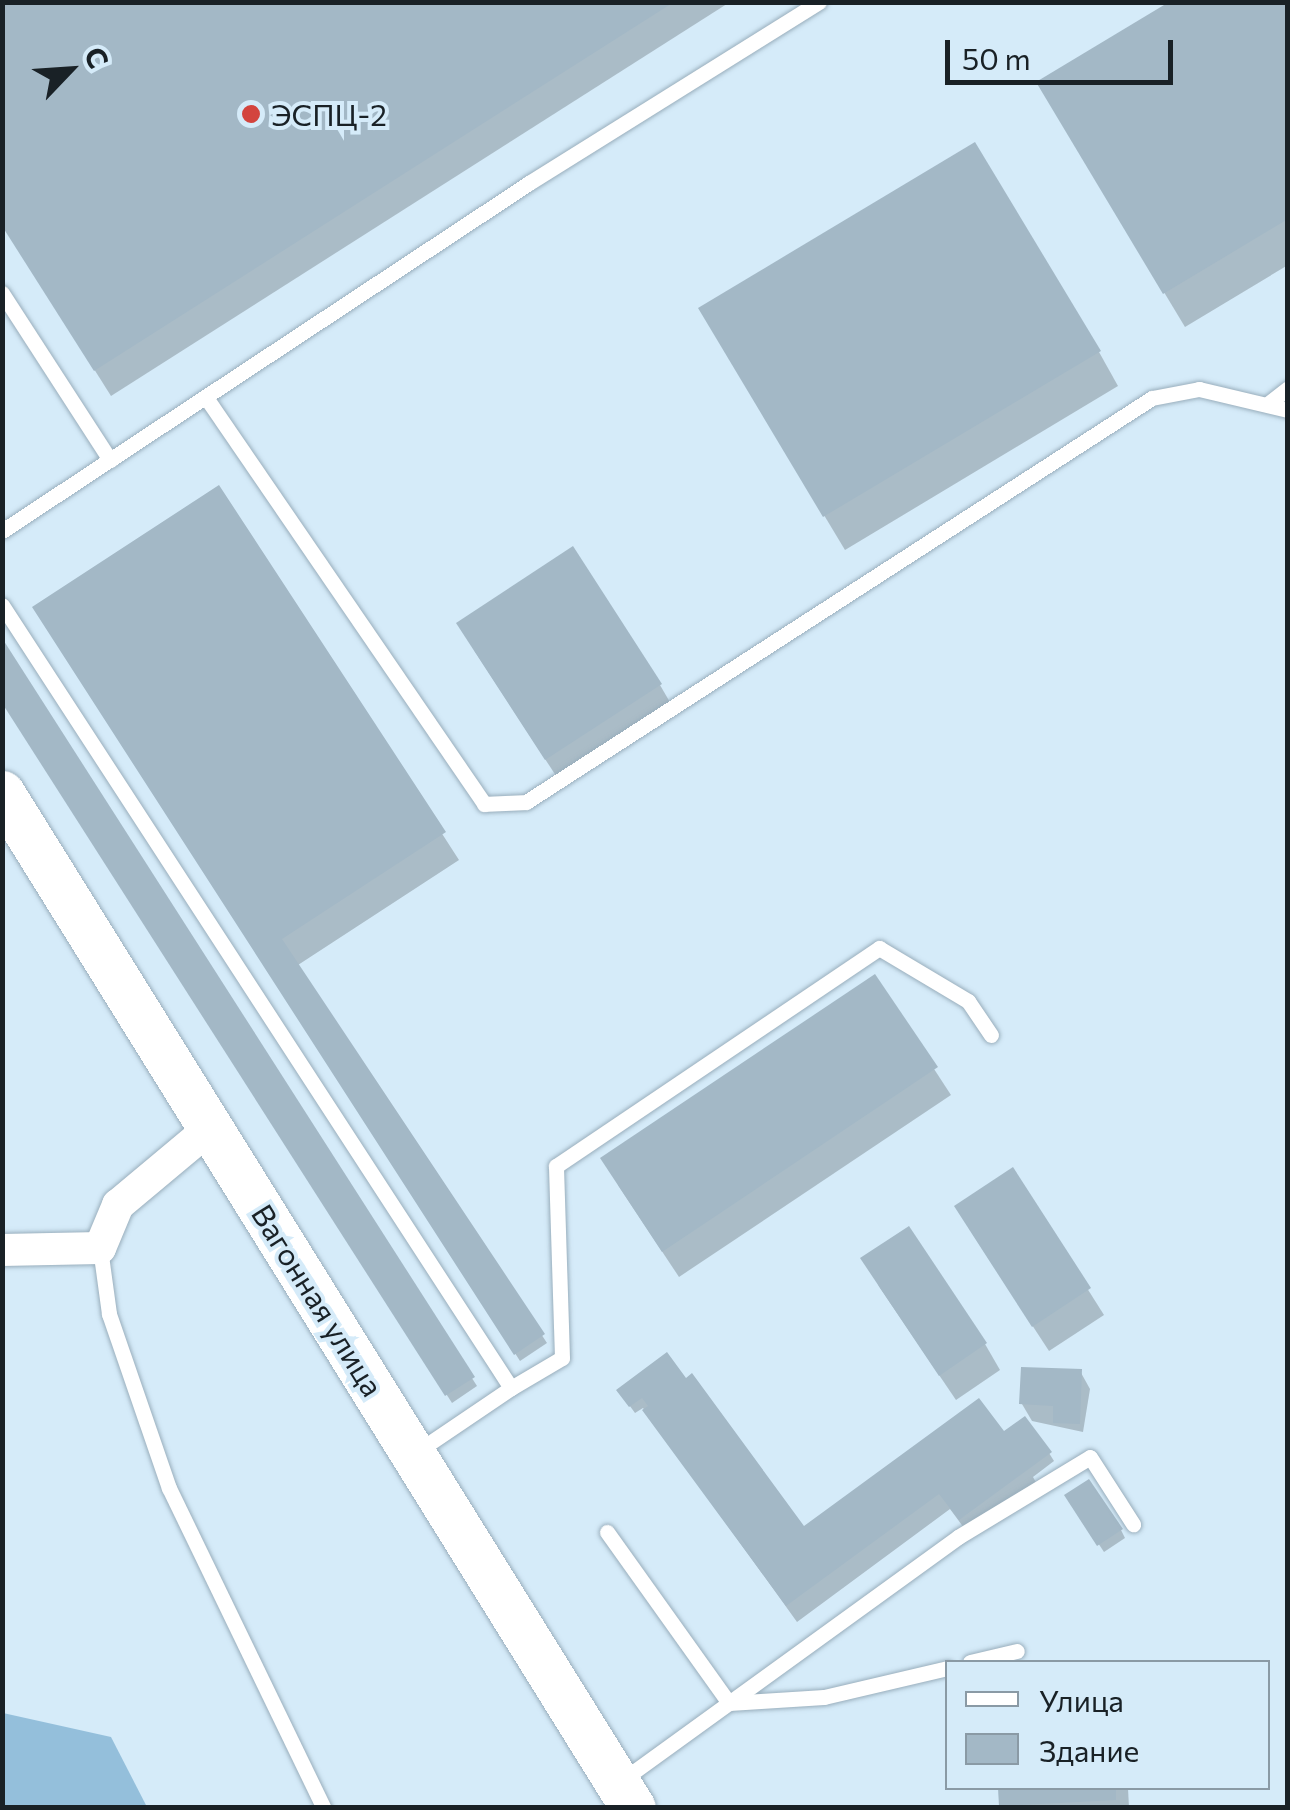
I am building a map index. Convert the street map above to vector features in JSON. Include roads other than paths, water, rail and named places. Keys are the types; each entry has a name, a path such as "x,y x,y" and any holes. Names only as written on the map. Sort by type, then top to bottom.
{"street":[{"name":"Вагонная улица","path":"2,793 626,1795"},
{"path":"2,1250 100,1248 118,1205 210,1128"}],"lane":[{"path":"2,531 529,183 818,2"},
{"path":"2,293 110,460"},
{"path":"1269,403 1288,388"},
{"path":"207,399 484,804 526,802 1152,398 1200,390 1288,410"},
{"path":"2,606 511,1388"},
{"path":"414,1454 562,1358 556,1166 879,948 968,1001 991,1035"},
{"path":"100,1248 109,1314 169,1488 324,1808"},
{"path":"626,1795 730,1703 958,1537 1090,1457 1132,1524"},
{"path":"608,1532 730,1703"},
{"path":"979,1660 1017,1651"},
{"path":"730,1703 824,1698 945,1669"}],"place":[{"name":"ЭСПЦ-2","path":"251,114"}]}
